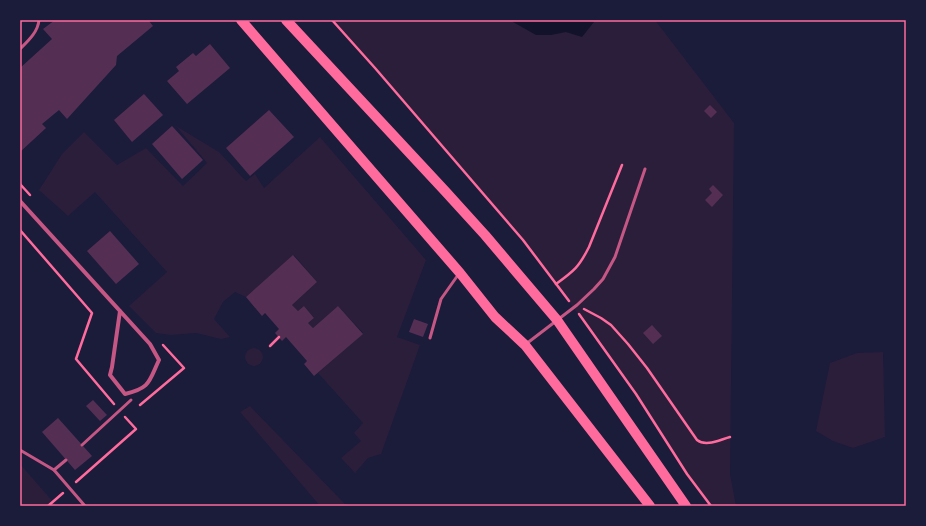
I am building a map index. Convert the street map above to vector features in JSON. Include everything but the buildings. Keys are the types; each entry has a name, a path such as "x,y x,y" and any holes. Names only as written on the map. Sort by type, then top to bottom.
{"main road":[{"path":"241,20 460,273 495,317 525,345 650,506"},
{"path":"286,20 485,235 557,320 686,506"}],"street":[{"path":"20,201 120,311 150,344 160,360 152,379 148,384 140,390 125,394 110,375 120,311"}],"lane":[{"path":"20,49 33,35 39,20"},
{"path":"525,345 575,306 603,279 615,257 645,168"},
{"path":"430,338 441,299 460,273"},
{"path":"82,445 131,400"},
{"path":"20,450 54,470 85,506"},
{"path":"54,470 66,460"}],"path":[{"path":"332,20 518,234 556,284 575,306 636,394 687,474 711,506"},
{"path":"556,284 572,273 583,260 622,165"},
{"path":"20,230 92,313 76,358 136,429 48,506"},
{"path":"575,306 601,318 611,325 647,368 697,440 701,443 708,443 730,437"},
{"path":"270,346 279,337"}],"shaded area":[{"path":"333,20 655,20 734,123 730,474 736,506 711,506 687,474 636,394 523,240"},
{"path":"512,20 592,20 594,22 582,37 566,32 551,35 536,35"},
{"path":"176,126 219,152 246,181 255,174 264,188 320,137 426,260 397,337 420,345 381,454 368,458 355,473 341,458 361,441 354,433 363,423 318,373 363,333 338,306 313,328 308,323 314,318 304,306 298,311 292,305 317,282 294,255 246,297 235,292 223,302 214,319 230,337 221,339 196,333 171,335 156,333 129,306 167,272 95,192 68,216 39,190 62,154 84,132 117,165 146,148 183,186 207,163"},
{"path":"250,348 258,348 263,353 261,364 258,366 250,366 245,361 245,353"},
{"path":"883,352 885,437 853,448 833,441 816,431 830,363 857,353"},
{"path":"250,406 346,505 345,506 320,506 240,412"},
{"path":"20,464 55,504 53,506 20,506"}]}
